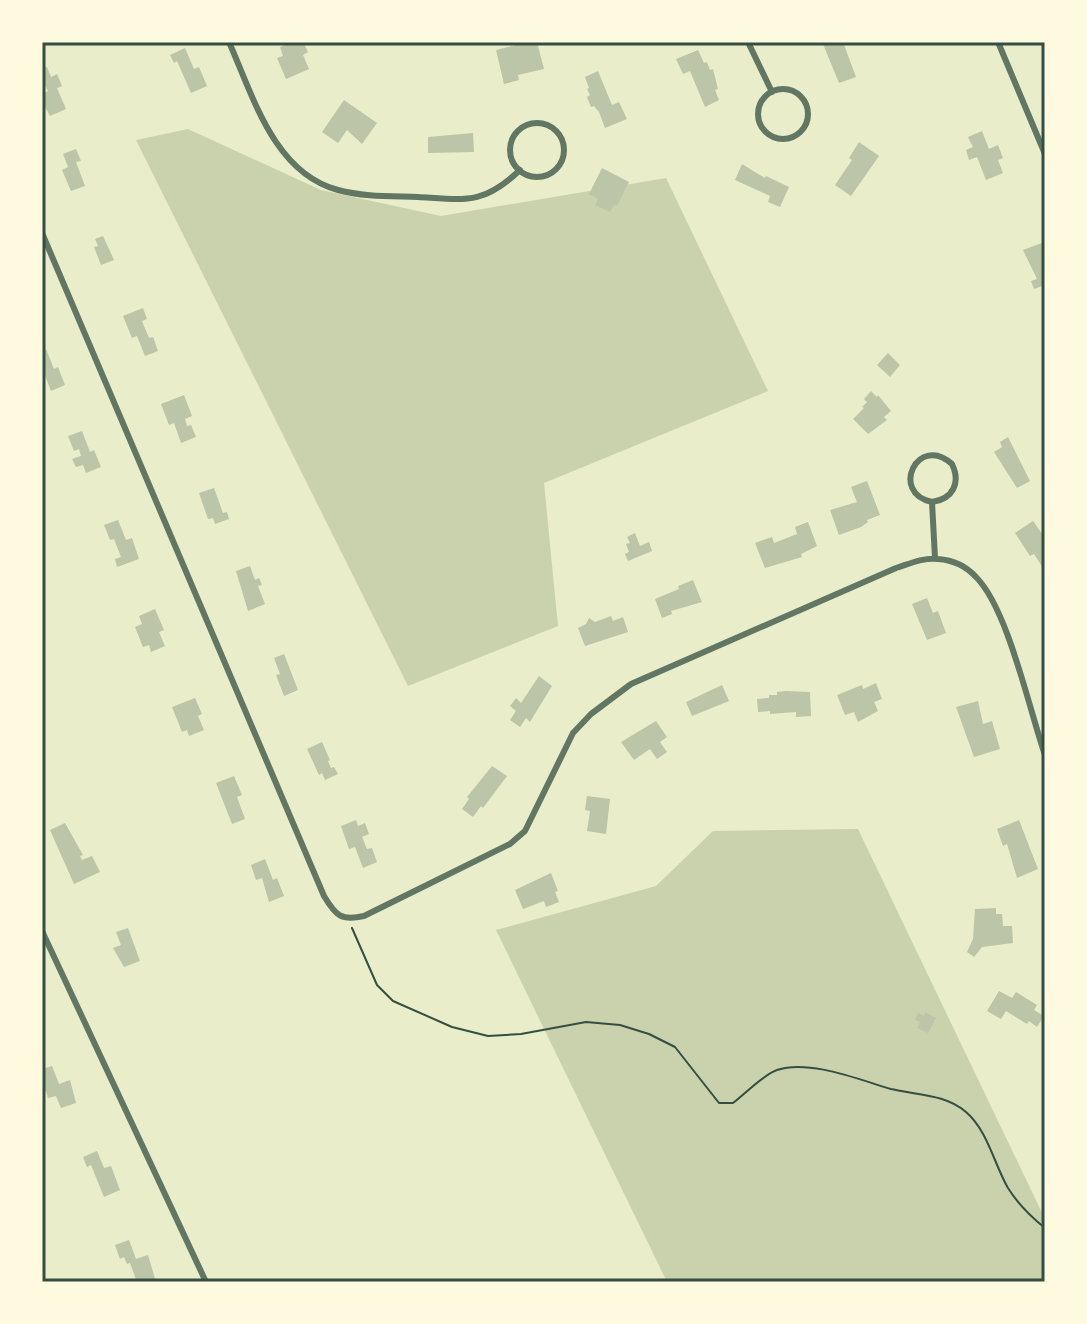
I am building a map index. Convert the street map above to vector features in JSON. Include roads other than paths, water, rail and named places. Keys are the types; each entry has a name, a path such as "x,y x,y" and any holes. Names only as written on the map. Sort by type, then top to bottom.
{"street":[{"path":"229,42 274,139 301,171 318,183 357,194 462,200 494,192 520,170"},
{"path":"748,42 772,92"},
{"path":"998,42 1045,154"},
{"path":"787,90 797,93 804,101 808,111 807,121 794,137 773,137 761,125 759,109 772,92 787,90"},
{"path":"534,123 546,124 556,131 562,140 564,152 557,168 542,176 530,176 520,170 511,156 515,134 534,123"},
{"path":"42,233 324,896 337,914 349,919 364,916 510,844 525,831 573,733 591,714 631,684 896,568 935,558 960,564 986,589 1004,626 1045,755"},
{"path":"935,455 952,464 956,482 950,495 932,502 918,496 910,477 916,463 924,457 935,455"},
{"path":"932,502 935,558"},
{"path":"42,931 206,1282"}]}
